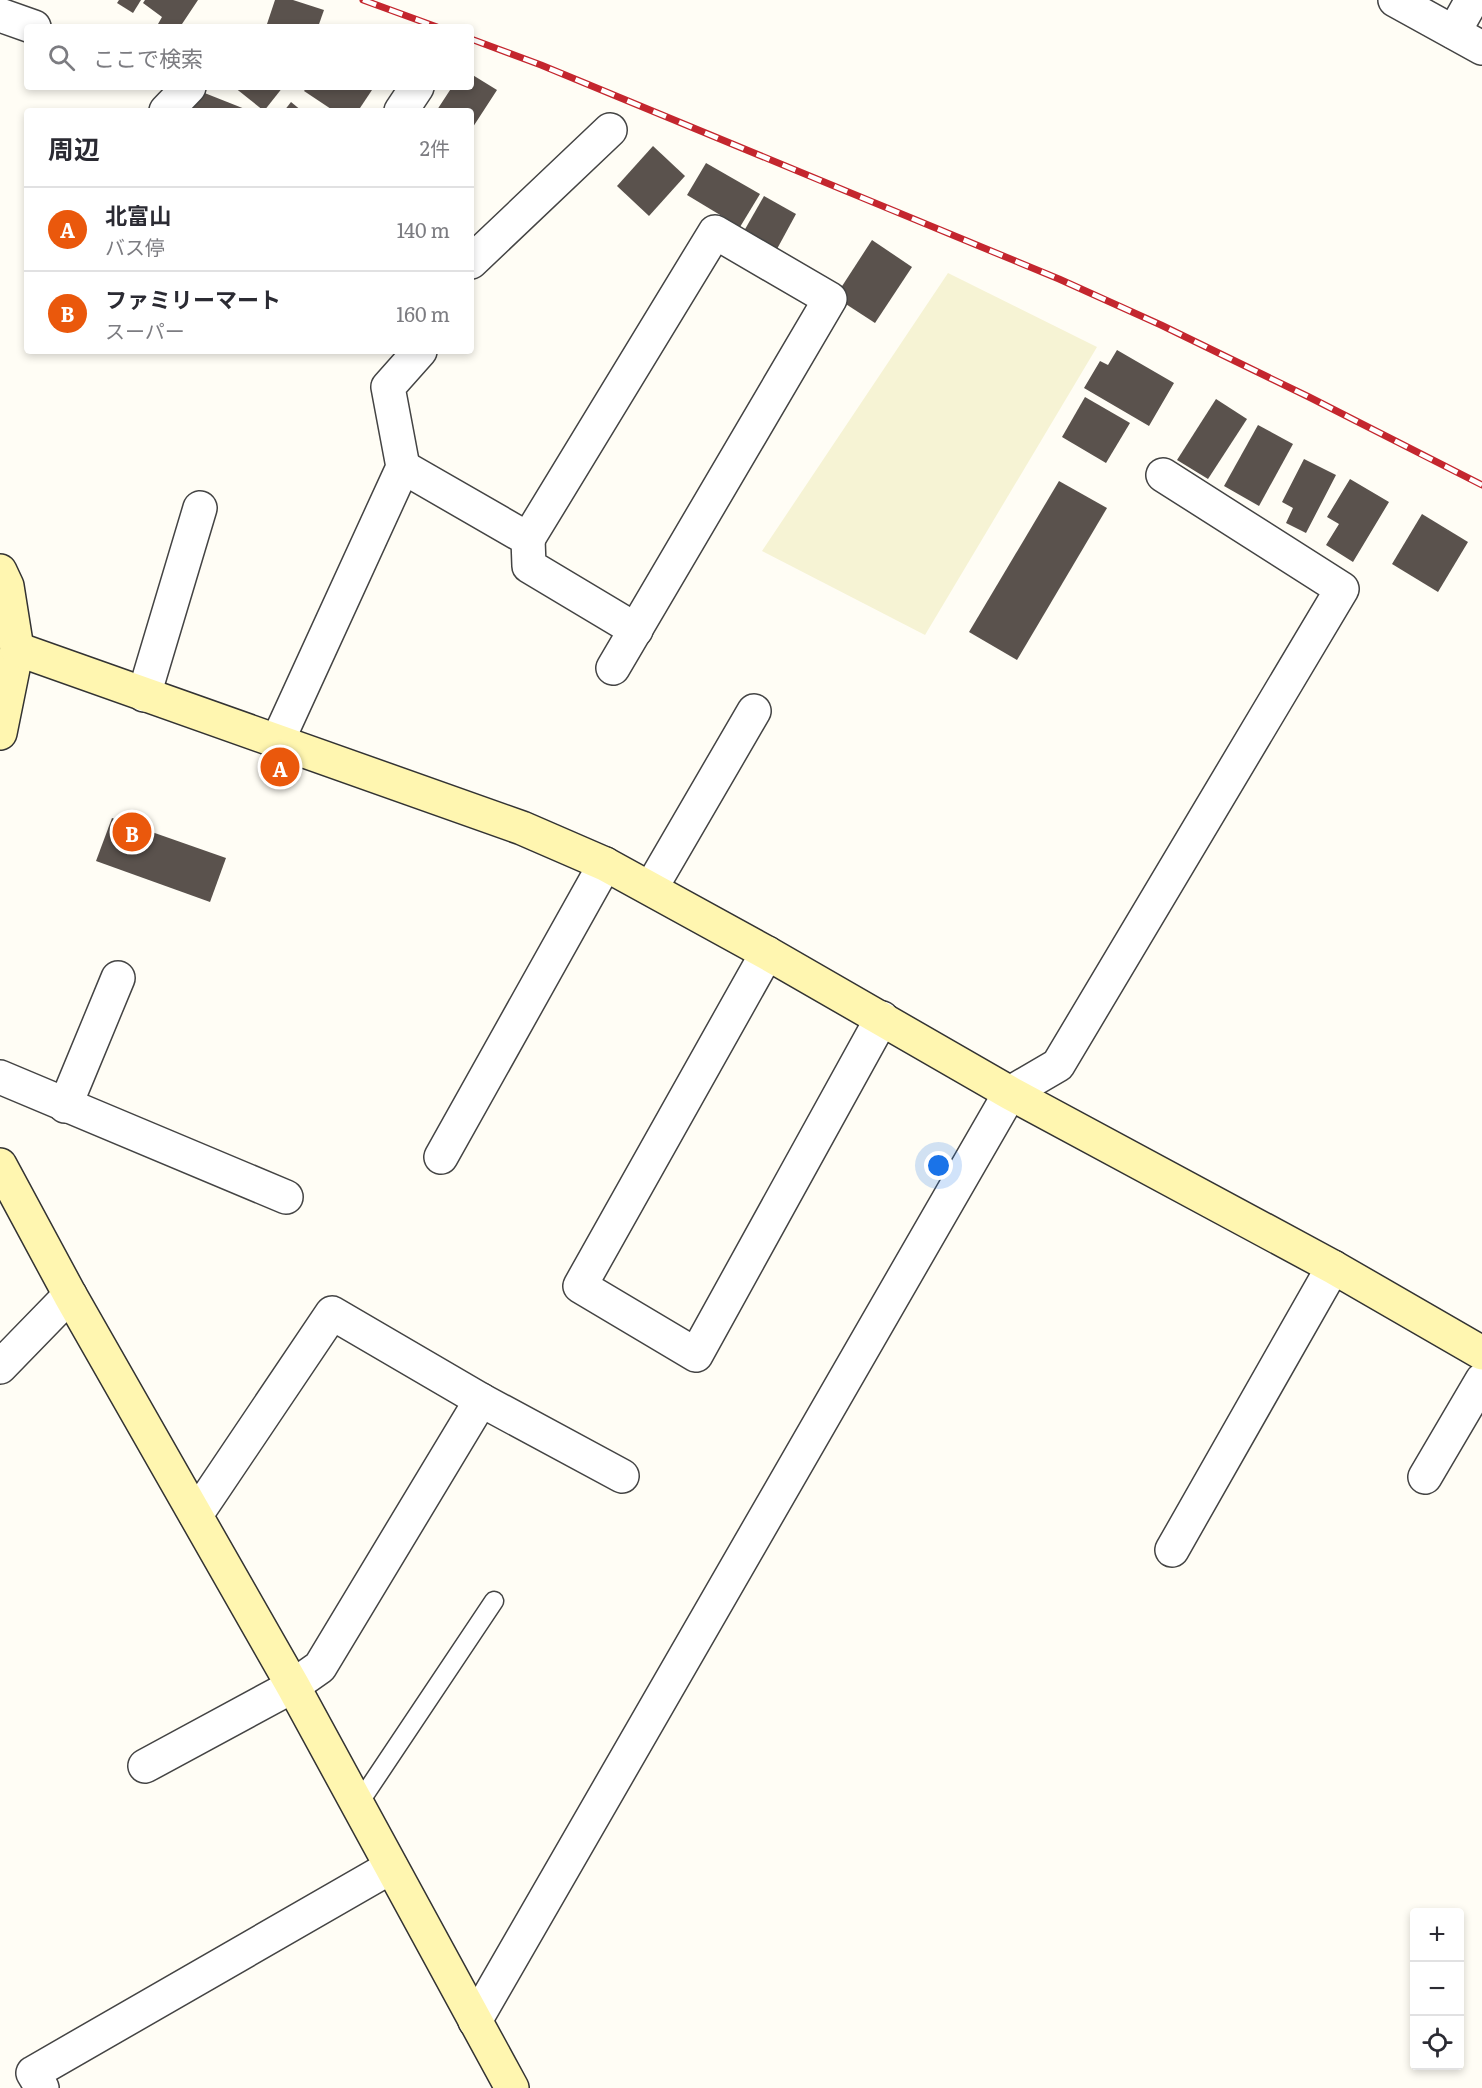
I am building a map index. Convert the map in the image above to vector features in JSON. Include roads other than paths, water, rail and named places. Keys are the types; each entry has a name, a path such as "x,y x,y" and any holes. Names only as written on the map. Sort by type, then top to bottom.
{"street":[{"path":"1395,0 1482,48"},
{"path":"1454,32 1472,0"},
{"path":"0,15 26,24"},
{"path":"169,108 186,90"},
{"path":"403,108 415,90"},
{"path":"474,259 610,130"},
{"path":"614,668 830,299 715,232 528,539 529,566 636,630"},
{"path":"277,741 403,467 388,387 417,354"},
{"path":"403,467 528,539"},
{"path":"475,2021 1010,1093 1058,1065 1342,588 1163,475"},
{"path":"144,695 201,508"},
{"path":"0,571 7,586 17,649 0,733"},
{"path":"17,649 522,828 605,864 882,1018 1010,1093 1333,1267 1482,1353"},
{"path":"651,888 754,711"},
{"path":"441,1157 605,864"},
{"path":"767,953 580,1286 696,1355 882,1018"},
{"path":"65,1106 118,978"},
{"path":"0,1077 286,1197"},
{"path":"0,1165 70,1294 293,1686 512,2088"},
{"path":"1172,1550 1333,1267"},
{"path":"0,1367 70,1294"},
{"path":"196,1515 332,1313 481,1400 622,1476"},
{"path":"1425,1477 1482,1380"},
{"path":"145,1766 293,1686 320,1667 481,1400"},
{"path":"42,2088 33,2073 391,1867"}],"lane":[{"path":"357,1806 494,1601"}],"railway":[{"path":"363,0 429,24"},
{"path":"474,40 541,65 1059,279 1161,325 1309,397 1482,485"}],"place":[{"name":"北富山","path":"280,767"},
{"name":"ファミリーマート","path":"132,832"}]}
